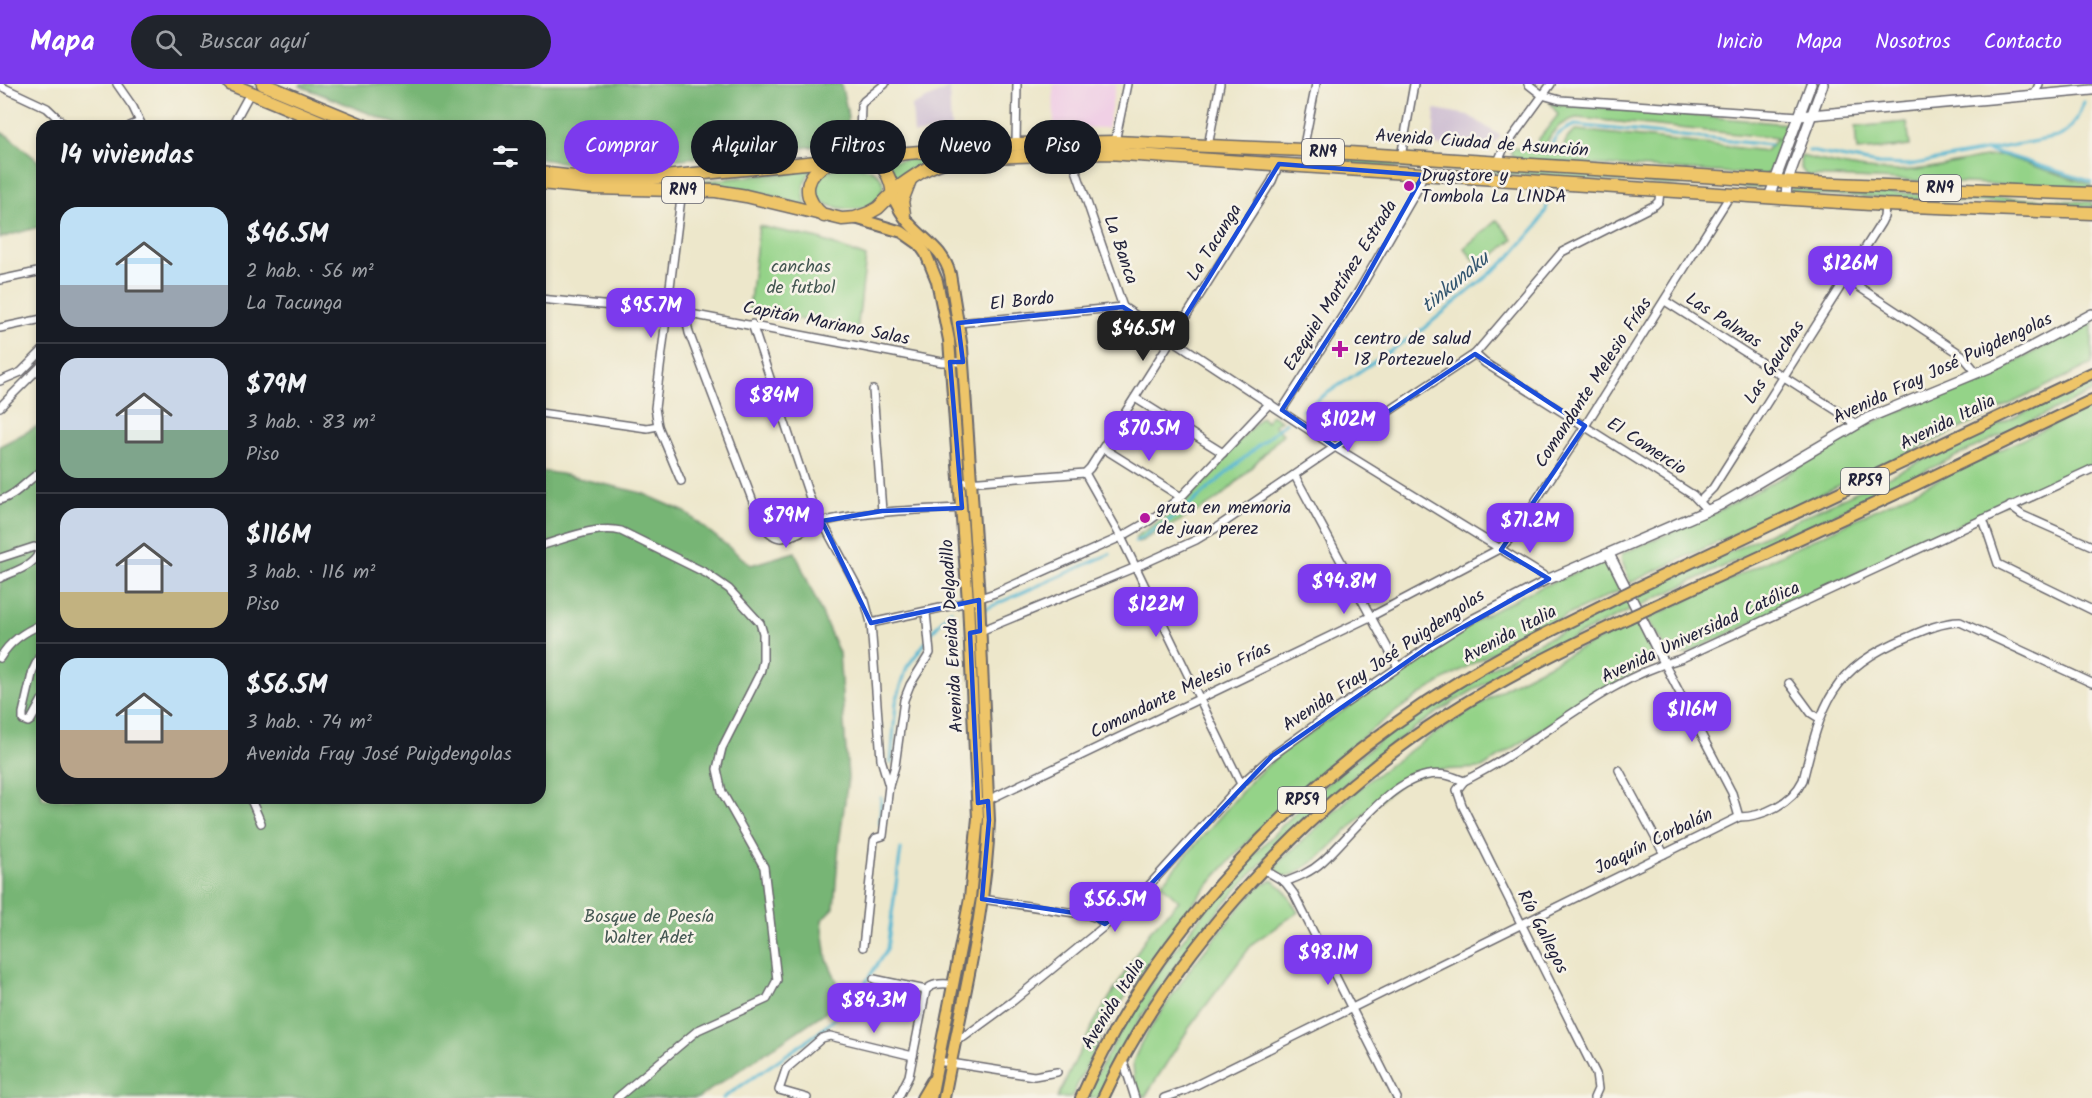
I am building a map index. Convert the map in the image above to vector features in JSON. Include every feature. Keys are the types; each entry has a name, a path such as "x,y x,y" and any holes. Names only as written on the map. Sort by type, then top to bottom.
{"highway":[{"path":"230,84 316,120"},
{"path":"263,84 350,120"},
{"name":"Avenida Ciudad de Asunción","path":"906,153 1016,144 1115,142 1303,150 1782,181 2092,194"},
{"name":"Avenida Ciudad de Asunción","path":"1101,153 1885,205 2092,213"},
{"name":"Avenida Ciudad de Asunción","path":"910,178 934,164 953,159 1024,156"},
{"name":"RN9","path":"546,174 643,179 810,163"},
{"path":"813,174 808,185 810,201 814,208 824,216"},
{"path":"887,174 892,193"},
{"path":"904,214 902,201 910,178"},
{"name":"RN9","path":"546,184 594,188 738,194 824,216 855,218 878,208 910,178"}],"main road":[{"name":"Avenida Eneida Delgadillo","path":"892,193 908,222 931,242 943,257 950,274 963,362 966,482 983,802 988,851 982,899 944,1098"},
{"name":"Avenida Eneida Delgadillo","path":"855,218 912,237 926,254 938,281 944,308 966,482 962,508 974,600"},
{"name":"Avenida Italia","path":"1081,1098 1114,1032 1176,938 1243,859 1308,793 1360,749 1455,683 1523,645 1637,588 2092,373"},
{"name":"Avenida Italia","path":"1103,1098 1156,1005 1210,930 1263,869 1344,793 1410,740 1480,694 1542,660 2092,400"},
{"name":"Avenida Eneida Delgadillo","path":"932,1098 975,866 983,802"},
{"path":"922,1098 935,1076"}],"street":[{"path":"117,84 139,120"},
{"path":"861,120 861,105 885,84"},
{"path":"1016,144 1017,84"},
{"path":"1115,142 1127,84"},
{"path":"1208,146 1220,84"},
{"path":"1303,150 1316,84"},
{"path":"1401,157 1414,84"},
{"path":"1528,84 1542,95 1560,100 1799,116 2092,90"},
{"path":"1497,164 1503,150 1551,84"},
{"path":"1786,198 1782,181 1799,116 1811,84"},
{"path":"1769,197 1782,181 1812,115 1823,84"},
{"path":"2034,96 2039,84"},
{"path":"0,86 47,108 60,120"},
{"path":"235,120 250,93"},
{"name":"La Tacunga","path":"1085,473 1136,398 1272,181 1279,164"},
{"name":"La Banca","path":"1077,174 1124,307 1335,447 1549,579"},
{"name":"Ezequiel Martínez Estrada","path":"1282,410 1358,292 1416,192 1423,175"},
{"path":"681,481 658,426 655,408 682,190"},
{"path":"975,632 1136,567 1207,534 1475,354 1562,252 1655,205 1659,201 1660,190"},
{"name":"Comandante Melesio Frías","path":"983,802 1370,617 1499,549 1512,537 1585,426 1731,195"},
{"name":"Las Gauchas","path":"1700,501 1713,488 1847,279 1884,217 1885,205"},
{"path":"0,280 36,272"},
{"path":"1847,279 1962,355 1977,373"},
{"name":"Capitán Mariano Salas","path":"546,300 685,313 950,362 963,362"},
{"name":"Las Palmas","path":"1665,301 1856,425"},
{"name":"El Bordo","path":"958,323 1124,307"},
{"path":"685,313 688,333 761,523 770,534 782,538 822,521 882,511 962,508"},
{"name":"Avenida Fray José Puigdengolas","path":"956,1040 964,1037 1013,1001 1134,902 1241,784 1272,756 1398,667 1474,618 1549,579 1734,498 1868,418 2019,355 2092,314"},
{"path":"0,328 36,320"},
{"path":"752,324 811,501 865,601 872,623 881,759 888,786"},
{"name":"El Comercio","path":"1475,354 1485,363 1700,501 1707,510"},
{"path":"0,381 21,372 36,357"},
{"path":"0,407 36,371"},
{"path":"873,390 882,511"},
{"path":"1136,398 1223,453"},
{"path":"872,623 926,612 995,593 1121,537 1149,521 1181,497 1270,403"},
{"path":"546,414 647,428 658,426"},
{"path":"1103,448 1181,497"},
{"name":"Avenida Universidad Católica","path":"1464,781 1492,766 1613,688 2092,469"},
{"path":"966,482 1085,473 1121,537 1241,784"},
{"path":"0,500 16,492 36,474"},
{"path":"1295,476 1398,667"},
{"path":"2010,506 2022,515 2092,546"},
{"path":"1983,519 1998,564 2092,610"},
{"path":"546,544 597,530 621,531 706,573 729,589 759,623 764,633 760,674 722,748 717,769 722,792 764,867 777,980 767,999 693,1033 617,1098"},
{"path":"0,558 36,548"},
{"path":"1609,554 1732,793 1739,817"},
{"path":"0,578 34,561 36,558"},
{"path":"863,947 874,840 876,837 884,836 888,786 895,766 904,700 910,685 930,653 926,612"},
{"name":"Joaquín Corbalán","path":"1164,1098 1185,1094 1739,817 1760,815 1786,801 1800,787 1819,718 1843,678 1866,657 1887,645 1952,622 1966,624 2092,683"},
{"path":"0,658 16,638 36,627"},
{"path":"36,664 23,720 28,722 31,720 36,711"},
{"path":"1789,683 1811,713 1819,718"},
{"path":"1619,770 1664,854"},
{"path":"1285,882 1323,862 1348,833 1403,785 1421,777 1445,775 1464,781"},
{"name":"Río Gallegos","path":"1464,781 1457,790 1462,805 1596,1074 1598,1089 1594,1098"},
{"path":"253,804 261,823"},
{"path":"1263,869 1285,882 1294,894 1397,1098"},
{"path":"982,899 1088,915 1105,924"},
{"path":"874,979 926,990"},
{"path":"898,1098 906,1085 926,990 938,984 953,984"},
{"path":"807,1098 778,1090 786,1069 822,1038 830,1036 913,1056"},
{"path":"1123,1060 1135,1098"},
{"path":"938,1061 1034,1076 1057,1072"}],"highlighted area":[{"path":"1279,164 1423,175 1358,292 1282,410 1335,447 1475,354 1585,426 1501,550 1549,579 1431,645 1272,756 1134,902 1105,924 1088,915 982,899 989,820 988,801 978,803 970,633 980,631 979,600 871,623 822,521 882,511 962,508 950,362 963,362 958,323 1123,307 1172,338"}],"shaded area":[{"path":"1053,84 1116,84 1107,128 1101,128 1101,120 1054,120"},
{"path":"949,88 951,120 918,120 918,133 914,134 912,106"},
{"path":"1435,109 1468,115 1501,136 1489,149 1433,145"}],"green space":[{"path":"301,84 841,84 848,120 810,120 810,147 798,148 798,120 691,120 691,158 679,159 679,120 564,120 564,163 546,160 546,120 386,120 300,86"},
{"path":"1550,102 1570,106 1787,124 1772,171 1765,175 1519,160 1512,156 1511,148 1537,150 1538,140 1558,115","holes":["1576,118 1777,138 1766,151 1577,130 1567,139 1562,152 1544,151 1549,139 1559,126"]},
{"path":"1907,122 1910,146 1857,151 1855,127"},
{"path":"0,132 36,159 36,228 0,238"},
{"path":"1012,149 1024,149 1024,152 1012,153"},
{"path":"2001,155 2092,185 2092,190 1808,176 1800,165 1801,156 1864,169 1896,171"},
{"path":"918,158 918,174 924,174 900,185 894,174 906,174 906,160"},
{"path":"1324,158 1759,185 1759,188 1691,183 1666,185 1324,162"},
{"path":"810,168 804,186 806,206 758,192 729,188 642,188 637,185 769,174 798,174 798,170"},
{"path":"823,174 878,174 882,180 883,187 880,195 867,206 858,209 839,208 830,206 816,197"},
{"path":"1791,188 2092,202 2092,207 1791,194"},
{"path":"1497,220 1513,239 1480,267 1464,248"},
{"name":"canchas de futbol","path":"759,226 819,239 866,257 857,331 749,309"},
{"path":"2092,320 2092,364 1949,434 1630,583 1621,558 1623,553 1711,515 1784,476 1853,431 2016,362"},
{"path":"2092,380 2092,392 1572,638 1491,680 1414,728 1312,814 1280,844 1220,909 1167,978 1143,1015 1099,1098 1084,1098 1117,1038 1154,980 1194,925 1237,873 1284,824 1334,778 1387,735 1443,695 1531,646"},
{"path":"2092,406 2092,464 1686,654 1673,654 1664,646 1647,619"},
{"path":"1271,415 1281,420 1274,425 1283,434 1233,486 1207,506 1138,543 1135,537 1179,508 1261,417 1266,422"},
{"name":"Bosque de Poesía Walter Adet","path":"36,427 36,804 546,804 546,472 642,493 685,512 751,565 795,552 839,653 848,778 834,908 822,920 827,959 845,999 698,1098 4,1098 0,1095 0,446"},
{"path":"1598,563 1605,563 1610,567 1620,590 1508,644 1427,691 1361,738 1286,803 1217,875 1185,914 1155,953 1119,1007 1071,1098 1057,1098 1094,1023 1150,931 1179,901 1161,884 1252,780 1282,752 1479,619 1525,594"},
{"path":"1637,622 1655,661 1600,692 1482,768 1438,770 1405,780 1369,809 1320,857 1295,874 1282,877 1276,870 1278,863 1368,781 1422,742 1508,686"},
{"path":"984,828 976,911 949,1044 946,1044 973,911 982,829"},
{"path":"1272,880 1284,889 1298,912 1253,943 1189,1028 1145,1097 1139,1092 1134,1077 1133,1062 1142,1041 1190,969 1240,907 1260,886"}],"waterway":[{"path":"1809,151 1878,164 1910,165 2058,137 2072,126 2084,102"},
{"path":"1549,153 1558,135 1575,125 1770,145"},
{"path":"1987,151 2092,182"},
{"name":"tinkunaku","path":"1302,410 1423,329 1509,258 1537,226 1546,210 1548,200"},
{"name":"tinkunaku","path":"1135,542 1179,514 1286,422"},
{"path":"985,609 1110,554"},
{"path":"931,633 951,610"},
{"path":"891,763 896,702 907,667 928,639"},
{"path":"880,824 881,798"},
{"path":"723,1098 818,1033 851,1005 887,949 901,849"}],"place":[{"name":"Drugstore y Tombola La LINDA","path":"1409,186"},
{"name":"centro de salud 18 Portezuelo","path":"1340,349"},
{"name":"gruta en memoria de juan perez","path":"1145,518"}]}
